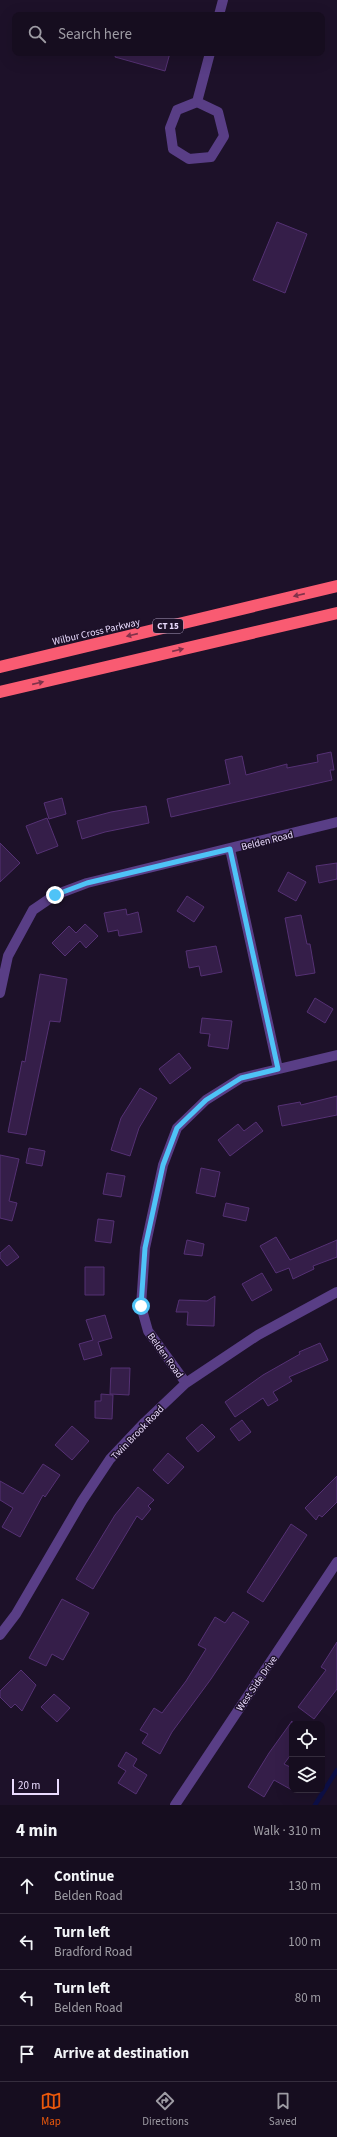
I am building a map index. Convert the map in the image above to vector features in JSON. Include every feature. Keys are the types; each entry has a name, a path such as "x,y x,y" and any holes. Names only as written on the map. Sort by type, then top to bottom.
{"highway":[{"name":"Wilbur Cross Parkway","path":"0,667 337,586"},
{"path":"0,692 337,613"}],"street":[{"path":"220,12 223,0"},
{"path":"197,102 209,56"},
{"path":"197,102 218,112 224,136 211,157 189,159 173,149 170,128 177,110 197,102"},
{"name":"Belden Road","path":"0,994 8,956 18,935 33,910 55,895 87,883 337,822"},
{"path":"230,849 278,1069"},
{"name":"Belden Road","path":"186,1383 148,1331 141,1306 145,1248 163,1165 177,1128 206,1100 241,1078 337,1055"},
{"name":"Twin Brook Road","path":"0,1635 16,1614 82,1501 110,1459 186,1383 258,1335 337,1292"},
{"name":"West Side Drive","path":"175,1805 337,1562"}],"building":[{"path":"115,56 169,56 165,71"},
{"path":"277,222 307,234 285,293 253,280"},
{"path":"331,752 334,770 330,770 332,780 171,817 167,799 230,784 225,760 242,756 246,775 287,764 287,768 318,762 317,755"},
{"path":"62,798 66,814 49,819 44,803"},
{"path":"146,806 149,823 105,832 82,839 77,821 111,812"},
{"path":"47,818 58,846 37,854 26,826"},
{"path":"0,843 20,863 0,882"},
{"path":"337,863 337,879 319,883 316,866"},
{"path":"288,872 306,882 296,901 278,891"},
{"path":"187,896 204,907 194,922 177,911"},
{"path":"126,909 127,915 138,912 142,932 119,936 118,930 108,932 104,913"},
{"path":"301,915 307,944 310,944 315,973 296,976 285,918"},
{"path":"85,924 98,936 86,948 80,941 65,956 52,943 69,926 76,933"},
{"path":"216,946 222,972 201,976 199,966 189,968 186,951"},
{"path":"40,974 67,979 60,1022 50,1021 26,1135 8,1132 22,1061 25,1062"},
{"path":"315,998 333,1009 325,1023 307,1012"},
{"path":"202,1018 232,1021 228,1049 208,1046 210,1034 200,1033"},
{"path":"179,1053 191,1068 170,1084 159,1069"},
{"path":"140,1088 157,1098 139,1128 130,1156 111,1150 121,1118"},
{"path":"337,1096 337,1115 282,1126 278,1106 300,1102 301,1105"},
{"path":"256,1122 263,1131 230,1156 218,1140 238,1124 244,1131"},
{"path":"29,1148 45,1151 42,1166 26,1163"},
{"path":"0,1155 19,1159 9,1201 17,1203 12,1221 0,1218"},
{"path":"201,1168 220,1172 215,1197 196,1193"},
{"path":"107,1173 125,1176 121,1197 103,1194"},
{"path":"226,1203 249,1208 246,1221 223,1216"},
{"path":"98,1219 114,1221 111,1243 95,1241"},
{"path":"276,1237 290,1260 337,1240 337,1257 313,1266 314,1269 293,1279 289,1268 276,1273 260,1246"},
{"path":"187,1240 204,1244 202,1256 184,1254"},
{"path":"9,1245 19,1257 7,1266 0,1258 0,1253"},
{"path":"85,1267 104,1267 104,1295 85,1295"},
{"path":"262,1273 272,1290 252,1301 242,1284"},
{"path":"215,1296 214,1326 187,1325 188,1312 176,1312 179,1300 207,1301"},
{"path":"105,1315 112,1338 98,1342 102,1355 84,1360 79,1344 93,1340 86,1320"},
{"path":"320,1343 328,1360 289,1377 292,1381 273,1392 278,1400 268,1406 263,1398 235,1417 225,1402 263,1375 300,1354 299,1352"},
{"path":"111,1368 130,1368 129,1395 110,1394"},
{"path":"101,1394 113,1395 112,1419 95,1418 95,1401 101,1401"},
{"path":"242,1420 251,1432 239,1441 230,1429"},
{"path":"202,1424 215,1437 198,1452 186,1438"},
{"path":"72,1426 89,1441 72,1460 55,1445"},
{"path":"168,1453 184,1467 168,1484 153,1470"},
{"path":"43,1464 60,1475 45,1497 43,1495 20,1537 2,1527 13,1508 0,1500 0,1481 23,1494"},
{"path":"337,1476 337,1502 322,1517 319,1515 316,1520 305,1508"},
{"path":"138,1487 154,1500 148,1506 151,1509 142,1520 137,1516 93,1589 76,1579 115,1515"},
{"path":"291,1524 307,1535 263,1602 247,1592"},
{"path":"62,1599 89,1613 63,1660 52,1654 46,1666 29,1658"},
{"path":"233,1612 249,1622 211,1679 172,1732 160,1754 142,1743 148,1734 140,1730 154,1708 162,1713 186,1681 206,1649 198,1645 215,1617 225,1623"},
{"path":"337,1642 337,1689 314,1719 298,1707 326,1670 321,1667"},
{"path":"21,1670 36,1685 22,1711 15,1704 11,1708 0,1697 0,1691"},
{"path":"54,1694 70,1708 57,1722 41,1707"},
{"path":"289,1725 289,1757 284,1764 289,1766 289,1788 274,1780 264,1797 248,1787 269,1753"},
{"path":"126,1752 137,1759 133,1766 147,1775 136,1794 118,1783 126,1771 118,1766"}],"waterway":[{"path":"315,1805 337,1770"}],"route":[{"path":"55,895 87,883 230,849 278,1069 241,1078 206,1100 177,1128 163,1165 145,1248 141,1280 141,1306"}]}
